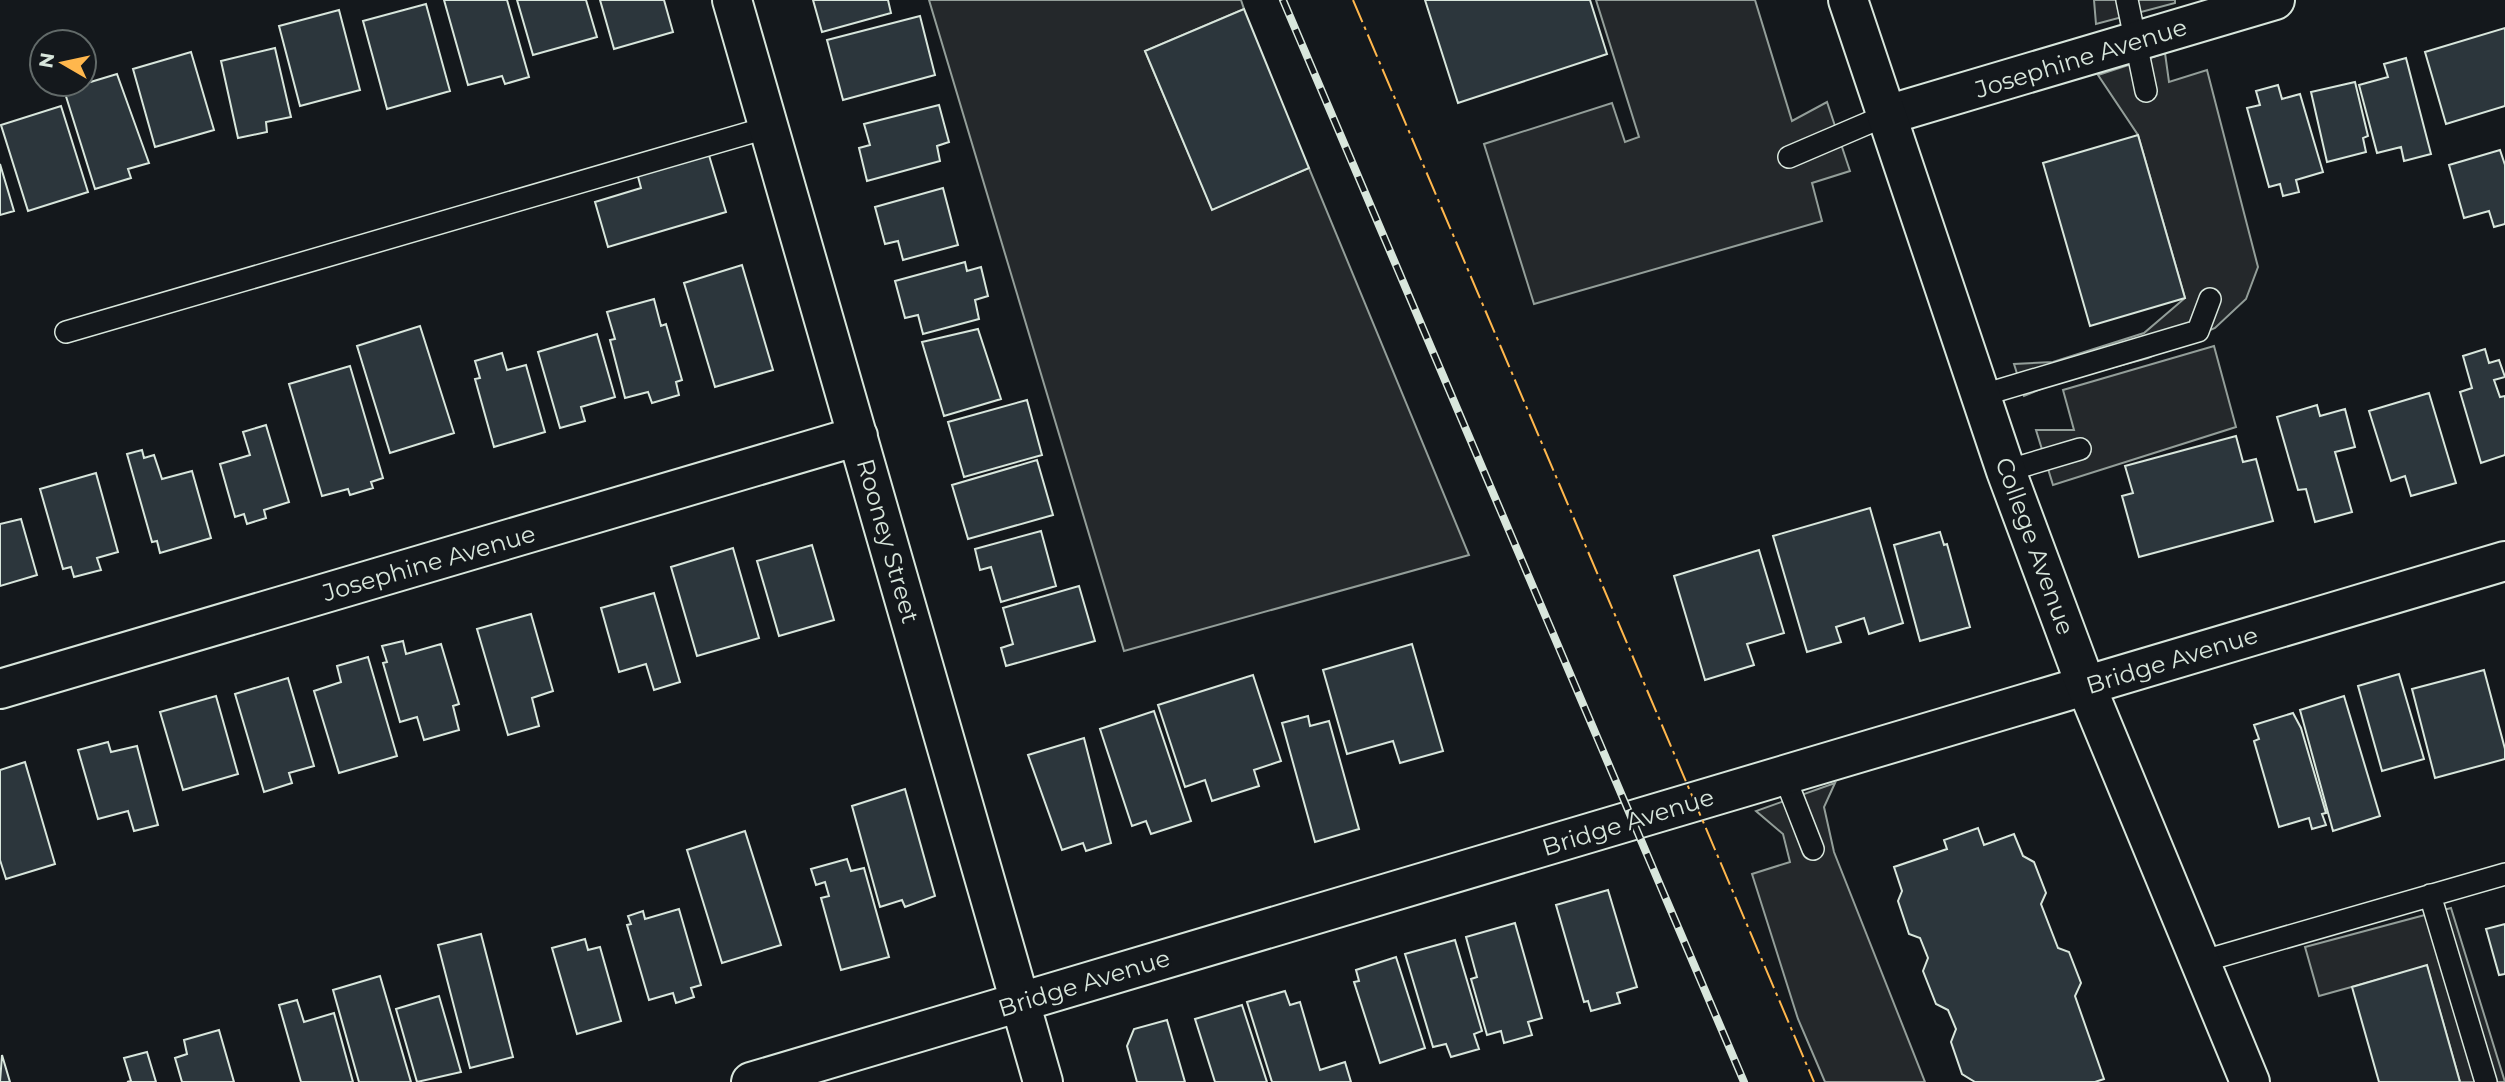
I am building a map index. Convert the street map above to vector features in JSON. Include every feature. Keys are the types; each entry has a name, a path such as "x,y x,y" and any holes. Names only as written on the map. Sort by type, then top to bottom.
{"street":[{"name":"Rooney Street","path":"732,0 1043,1082"},
{"name":"College Avenue","path":"1848,0 1983,395 2006,471 2086,686 2250,1082"},
{"name":"Josephine Avenue","path":"1887,115 2276,0"},
{"name":"Josephine Avenue","path":"0,689 858,436"},
{"name":"Bridge Avenue","path":"751,1082 2505,561"}],"lane":[{"path":"2127,0 2138,41 2146,91"},
{"path":"1789,157 1887,115"},
{"path":"66,332 769,127"},
{"path":"1983,395 2197,331 2210,299"},
{"path":"2006,471 2080,449"},
{"path":"1784,775 1813,849"},
{"path":"2200,962 2505,874"},
{"path":"2430,895 2486,1082"}],"shaded area":[{"path":"929,0 1241,0 1244,9 1145,51 1212,209 1309,168 1469,555 1124,651"},
{"path":"1596,0 1755,0 1792,121 1827,102 1850,171 1812,183 1822,221 1534,304 1484,144 1612,103 1625,142 1639,137"},
{"path":"2094,0 2175,0 2175,3 2096,24"},
{"path":"2165,53 2169,82 2207,70 2258,267 2246,299 2215,328 2148,358 2055,383 2024,396 2014,364 2053,362 2144,333 2185,298 2138,135 2098,75"},
{"path":"2214,346 2236,427 2053,485 2036,430 2074,430 2063,390"},
{"path":"1835,783 1824,807 1834,852 1925,1082 1825,1082 1798,1019 1752,874 1790,862 1783,834 1756,811"},
{"path":"2451,908 2505,1082 2460,1082 2427,966 2319,996 2305,947"}],"building":[{"path":"444,0 507,0 529,77 505,84 502,76 468,85"},
{"path":"517,0 586,0 597,37 533,55"},
{"path":"600,0 664,0 673,32 614,49"},
{"path":"813,0 888,0 891,13 822,32"},
{"path":"1425,0 1590,0 1607,54 1458,103"},
{"path":"426,4 450,91 387,109 363,21"},
{"path":"1244,9 1309,168 1212,210 1145,51"},
{"path":"339,10 360,90 300,106 279,26"},
{"path":"920,16 935,75 843,100 827,40"},
{"path":"2505,28 2505,106 2446,124 2425,52"},
{"path":"275,48 291,117 266,122 267,132 238,138 221,61"},
{"path":"191,52 214,130 155,147 133,69"},
{"path":"2406,58 2431,154 2404,161 2401,147 2377,153 2359,85 2388,77 2384,64"},
{"path":"117,74 149,163 128,169 131,178 95,189 67,98 98,98 98,80"},
{"path":"2355,82 2368,136 2363,138 2366,152 2327,162 2311,92"},
{"path":"2278,85 2282,99 2300,94 2323,172 2296,180 2299,192 2283,196 2280,184 2269,187 2247,108 2260,105 2256,91"},
{"path":"939,105 949,142 937,146 940,161 867,181 859,148 870,145 864,124"},
{"path":"61,106 88,192 28,211 1,125"},
{"path":"2138,135 2185,298 2090,326 2043,163"},
{"path":"2500,150 2505,165 2505,224 2494,227 2489,211 2464,218 2449,165"},
{"path":"708,152 726,212 608,247 595,202 641,188 637,173"},
{"path":"0,164 14,211 0,215"},
{"path":"943,188 958,245 903,260 898,241 885,244 875,207"},
{"path":"965,262 967,271 981,267 988,296 975,300 979,319 923,334 918,315 905,318 895,281"},
{"path":"742,265 773,370 715,387 684,283"},
{"path":"654,299 661,326 666,324 682,380 676,382 679,395 652,403 648,392 625,398 610,340 615,339 607,312"},
{"path":"420,326 454,433 390,453 357,346"},
{"path":"978,329 1001,399 944,416 922,342"},
{"path":"597,334 615,397 581,407 585,421 560,428 538,352"},
{"path":"2485,349 2489,363 2499,360 2505,377 2494,380 2500,397 2505,396 2505,455 2481,463 2460,392 2472,388 2463,356"},
{"path":"502,353 507,370 526,365 545,432 494,447 475,379 480,378 475,361"},
{"path":"350,366 383,478 371,482 373,488 350,495 348,489 322,496 289,384"},
{"path":"2429,393 2456,483 2411,496 2405,476 2391,481 2369,411"},
{"path":"1027,400 1042,455 964,477 948,422"},
{"path":"2317,405 2320,416 2345,409 2355,447 2335,452 2352,512 2315,522 2306,489 2298,490 2277,417"},
{"path":"266,425 289,502 264,510 266,518 247,524 244,514 235,517 220,464 250,455 243,432"},
{"path":"2236,436 2243,462 2256,459 2273,521 2139,557 2122,496 2133,493 2125,466"},
{"path":"142,450 144,458 154,455 162,479 192,471 211,538 160,553 157,541 152,542 127,454"},
{"path":"1037,460 1053,515 968,539 952,485"},
{"path":"96,473 118,552 97,558 101,570 74,577 71,567 63,569 40,489"},
{"path":"1870,508 1903,623 1869,634 1864,618 1836,627 1841,642 1807,652 1773,536"},
{"path":"21,519 37,575 0,586 0,524"},
{"path":"1041,531 1056,586 1001,602 991,567 980,570 975,549"},
{"path":"1940,532 1944,545 1947,544 1970,627 1920,641 1894,545"},
{"path":"812,545 834,620 779,636 757,561"},
{"path":"733,548 759,638 697,656 671,567"},
{"path":"1759,550 1784,633 1747,644 1754,665 1705,680 1674,576"},
{"path":"1079,586 1095,641 1006,666 1001,648 1013,644 1003,608"},
{"path":"654,593 680,682 654,690 646,664 619,672 601,608"},
{"path":"531,614 553,691 532,698 539,726 508,735 477,629"},
{"path":"403,641 406,654 441,644 459,704 453,706 459,730 424,740 417,717 400,722 383,663 387,662 382,646"},
{"path":"1412,644 1443,751 1400,763 1393,741 1347,754 1323,670"},
{"path":"368,657 397,756 339,773 314,691 341,682 337,666"},
{"path":"2484,670 2505,749 2505,759 2435,778 2412,689"},
{"path":"2399,674 2424,759 2382,771 2358,686"},
{"path":"1253,675 1281,761 1254,770 1259,786 1212,801 1205,780 1185,787 1158,705"},
{"path":"288,678 314,766 289,773 292,783 264,792 235,694"},
{"path":"216,696 238,774 183,790 160,712"},
{"path":"2344,696 2380,816 2333,831 2300,710"},
{"path":"1154,711 1191,821 1151,834 1146,821 1132,826 1100,729"},
{"path":"2293,713 2301,728 2326,813 2322,814 2326,825 2312,829 2309,818 2279,827 2254,741 2259,739 2254,725"},
{"path":"1308,716 1310,726 1329,721 1359,829 1315,842 1282,723"},
{"path":"1084,738 1111,843 1086,851 1083,843 1062,850 1028,755"},
{"path":"108,742 111,752 137,746 158,825 134,831 128,811 98,819 78,750"},
{"path":"25,762 55,864 6,879 0,860 0,770"},
{"path":"905,789 935,896 905,907 902,900 880,907 852,806"},
{"path":"1978,828 1984,845 2014,834 2023,856 2034,862 2046,893 2041,904 2058,948 2069,952 2081,983 2075,996 2104,1079 2095,1082 1975,1082 1962,1074 1951,1042 1956,1029 1948,1010 1936,1004 1923,971 1928,958 1920,938 1909,934 1898,901 1902,891 1894,867 1947,849 1944,840"},
{"path":"745,831 781,945 722,963 687,850"},
{"path":"847,859 851,871 864,868 889,957 841,970 821,898 829,896 825,882 816,885 811,869"},
{"path":"1608,890 1637,987 1617,993 1620,1003 1591,1011 1588,1001 1584,1002 1556,905"},
{"path":"679,909 701,985 691,988 694,997 676,1003 673,993 649,1000 627,925 631,924 628,916 643,911 645,919"},
{"path":"1515,923 1542,1018 1528,1022 1532,1035 1504,1043 1501,1031 1487,1035 1471,979 1477,977 1466,937"},
{"path":"2505,924 2505,974 2499,975 2486,929"},
{"path":"481,934 513,1057 470,1068 438,945"},
{"path":"585,939 588,950 600,947 621,1021 577,1034 552,948"},
{"path":"1455,940 1482,1031 1474,1034 1479,1049 1451,1057 1446,1044 1433,1047 1405,954"},
{"path":"1396,957 1425,1048 1380,1063 1354,982 1359,981 1356,970"},
{"path":"2427,965 2460,1082 2379,1082 2352,987"},
{"path":"380,976 411,1082 359,1082 333,990"},
{"path":"1285,991 1290,1005 1300,1002 1320,1070 1345,1062 1351,1082 1272,1082 1247,1002"},
{"path":"439,996 461,1072 417,1082 396,1009"},
{"path":"297,1000 304,1022 334,1013 353,1082 301,1082 279,1005"},
{"path":"1242,1005 1267,1082 1215,1082 1195,1019"},
{"path":"1167,1020 1185,1082 1137,1082 1127,1046 1134,1029"},
{"path":"219,1030 234,1082 182,1082 175,1058 187,1054 184,1040"},
{"path":"147,1052 156,1082 127,1082 131,1081 124,1058"},
{"path":"2,1055 10,1082 0,1082"}],"railway":[{"path":"1283,0 1744,1082"}],"power":[{"path":"1353,0 1814,1082"}]}
